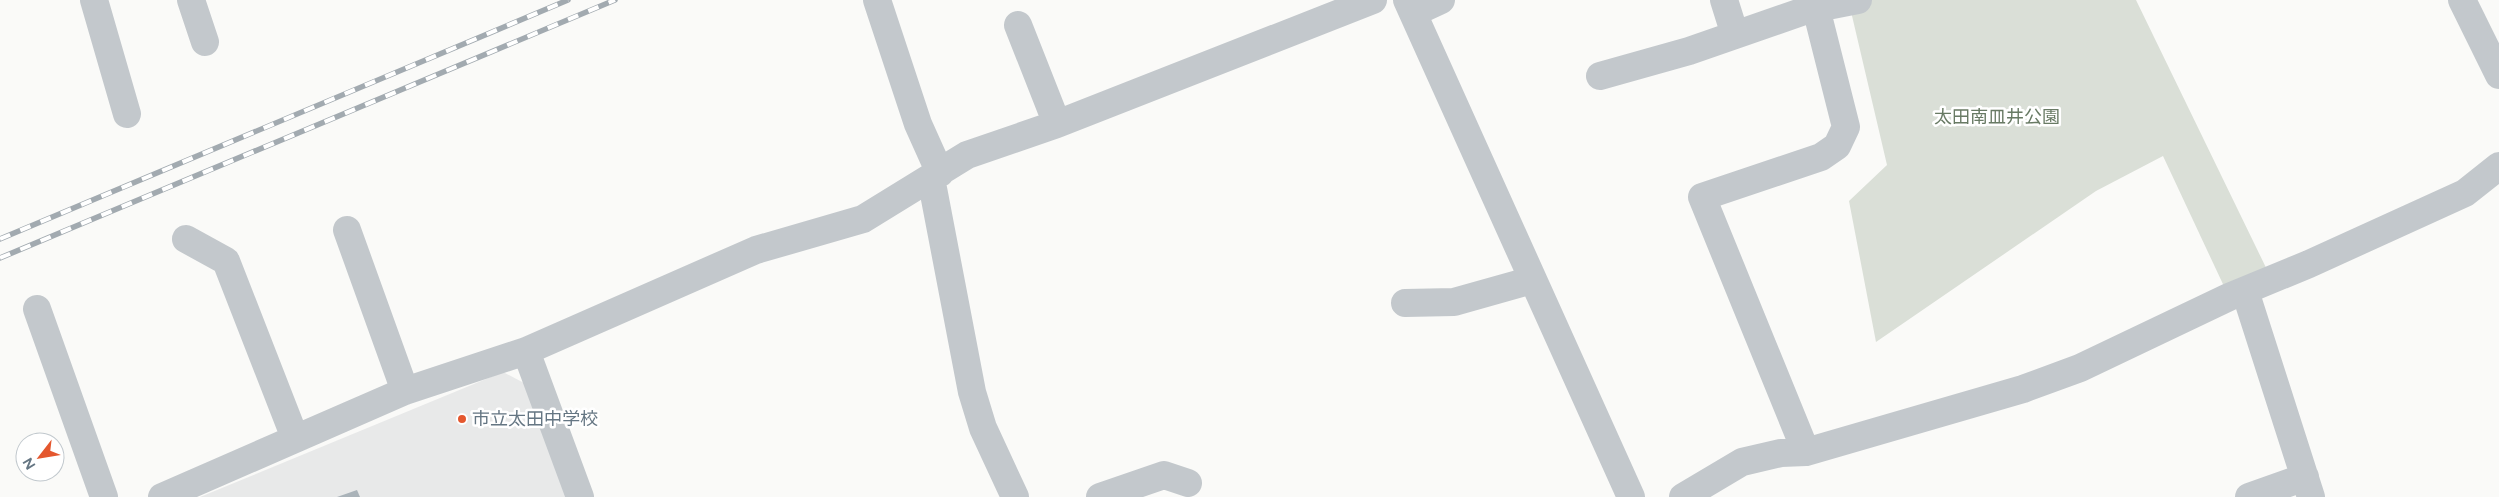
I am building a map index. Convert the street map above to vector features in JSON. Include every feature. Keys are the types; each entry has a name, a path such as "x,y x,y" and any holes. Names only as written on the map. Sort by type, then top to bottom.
{"street":[{"path":"94,0 127,114"},
{"path":"191,0 205,42"},
{"path":"877,0 936,176 972,392 983,428 1015,497"},
{"path":"162,497 405,391 526,351 756,250 863,219 936,176 967,155 1057,124 1372,0"},
{"path":"1441,0 1410,7 1631,497"},
{"path":"1724,0 1735,35"},
{"path":"1600,76 1688,51 1809,6 1858,0"},
{"path":"2462,0 2499,75"},
{"path":"1806,452 1702,197 1820,157 1837,146 1846,127 1809,6"},
{"path":"1018,25 1057,124"},
{"path":"1683,497 1742,462 1781,453 1806,452 2023,389 2072,371 2466,192 2499,166"},
{"path":"347,230 405,391"},
{"path":"186,239 226,261 295,438"},
{"path":"1405,303 1454,302 1532,280"},
{"path":"2245,292 2308,487 2249,497"},
{"path":"37,309 104,497"},
{"path":"526,351 580,497"},
{"path":"1100,497 1164,475 1188,483"}],"shaded area":[{"name":"市立太田中学校","path":"503,372 524,383 566,497 200,497"}],"green space":[{"name":"太田南皿井公園","path":"1858,0 2136,0 2272,280 2229,297 2163,156 2096,191 1876,342 1849,201 1887,165 1849,3"}],"building":[{"path":"357,490 360,497 337,497"}],"railway":[{"path":"0,239 568,0"},
{"path":"0,258 615,0"}],"place":[{"name":"市立太田中学校","path":"462,419"}]}
